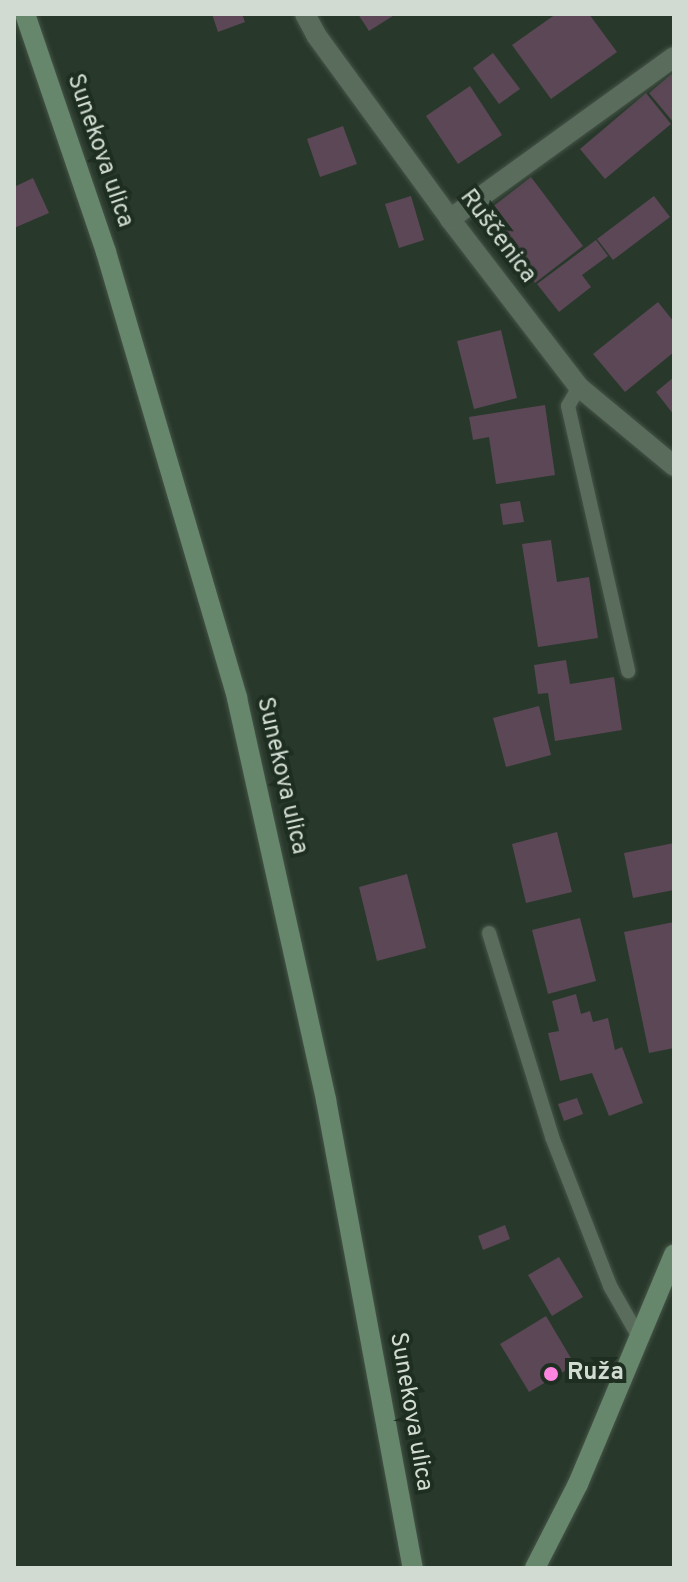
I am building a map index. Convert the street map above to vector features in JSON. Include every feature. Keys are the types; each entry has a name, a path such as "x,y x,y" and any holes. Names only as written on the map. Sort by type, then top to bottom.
{"street":[{"name":"Sunekova ulica","path":"25,14 106,252 237,698 326,1100 413,1568"},
{"name":"Ruščenica","path":"305,14 316,35 450,219 579,387 674,466"},
{"path":"450,219 674,57"},
{"path":"535,1568 578,1484 674,1254"}],"lane":[{"path":"579,387 568,406 628,671"},
{"path":"489,933 552,1137 610,1286 639,1337"}],"building":[{"path":"212,14 242,14 245,22 218,32"},
{"path":"358,14 396,14 369,31"},
{"path":"556,14 589,14 617,52 551,99 512,45"},
{"path":"493,53 520,89 499,104 473,68"},
{"path":"674,72 674,123 649,93"},
{"path":"470,86 502,135 458,164 426,116"},
{"path":"646,93 671,124 605,179 580,149"},
{"path":"343,126 357,164 320,177 307,139"},
{"path":"531,177 583,246 535,283 483,214"},
{"path":"33,178 49,213 14,228 14,187"},
{"path":"411,196 424,240 399,248 385,204"},
{"path":"654,196 670,217 613,260 597,239"},
{"path":"596,240 608,256 582,275 591,287 559,312 537,284"},
{"path":"658,302 674,322 674,352 625,392 593,354"},
{"path":"501,330 517,398 474,409 457,341"},
{"path":"674,377 674,415 656,392"},
{"path":"545,405 555,475 496,484 489,437 473,440 469,417"},
{"path":"520,501 524,522 503,525 500,504"},
{"path":"551,540 557,582 589,577 598,638 538,647 522,544"},
{"path":"566,660 570,684 614,677 622,730 555,741 548,693 538,694 534,665"},
{"path":"539,706 551,755 506,767 493,718"},
{"path":"557,832 572,892 526,903 512,844"},
{"path":"674,843 674,890 633,898 624,853"},
{"path":"407,874 426,948 377,961 359,887"},
{"path":"580,918 596,981 548,994 532,930"},
{"path":"674,922 674,1048 649,1053 624,932"},
{"path":"576,994 581,1014 590,1011 593,1022 608,1018 615,1050 622,1047 643,1103 609,1116 592,1073 560,1081 548,1033 559,1031 552,1001"},
{"path":"577,1098 583,1114 564,1121 558,1104"},
{"path":"505,1225 510,1239 483,1250 478,1236"},
{"path":"559,1257 583,1297 552,1316 528,1275"},
{"path":"546,1316 575,1365 529,1392 500,1344"}],"place":[{"name":"Ruža","path":"551,1374"}]}
